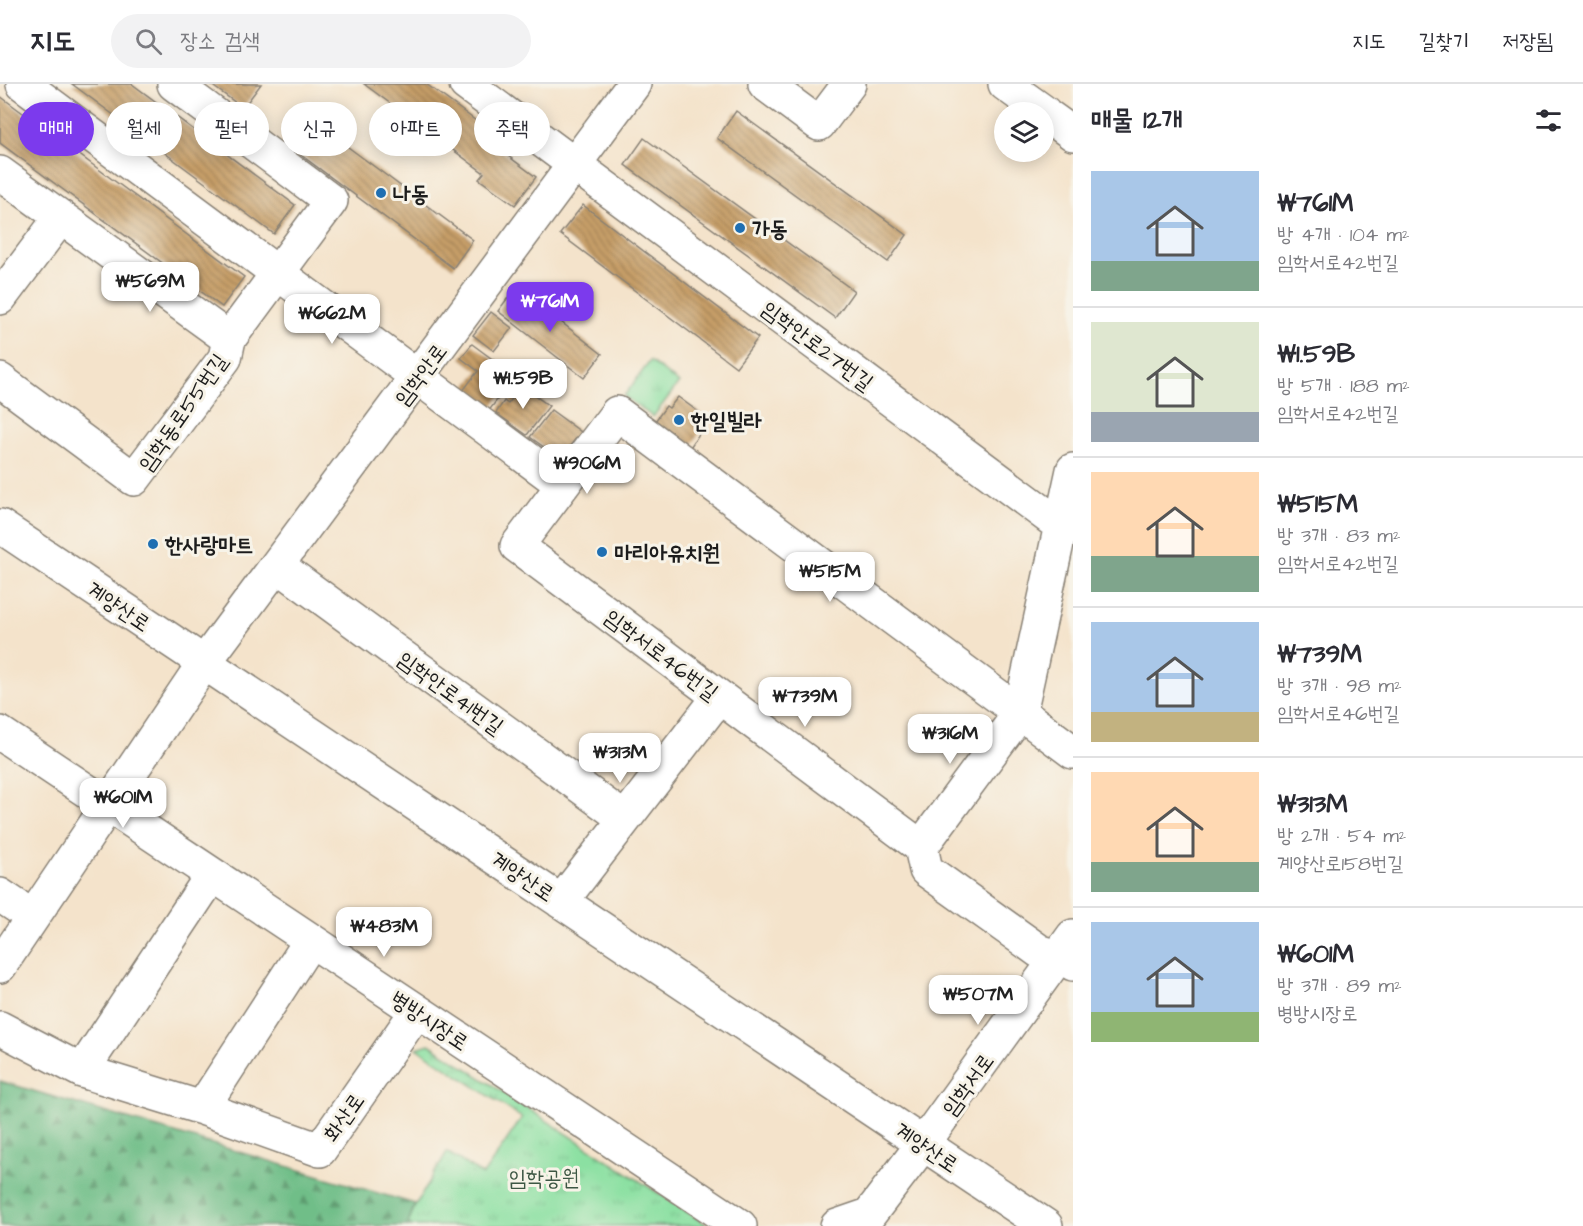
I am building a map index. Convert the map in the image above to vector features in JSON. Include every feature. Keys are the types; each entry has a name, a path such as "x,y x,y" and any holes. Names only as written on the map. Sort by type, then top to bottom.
{"street":[{"path":"0,84 8,90 18,84"},
{"path":"23,84 418,376 562,486 617,413 1073,752"},
{"path":"174,84 331,201 229,339"},
{"name":"임학안로27번길","path":"466,84 1061,526"},
{"name":"임학안로","path":"0,966 204,663 634,84"},
{"path":"765,84 819,123 849,84"},
{"path":"1005,84 1029,102"},
{"path":"1054,120 1073,134"},
{"name":"임학동로55번길","path":"0,173 229,339 225,358 134,479 0,380"},
{"path":"0,298 61,217"},
{"path":"1068,953 1039,951 926,870 921,847 1020,713 1073,470"},
{"name":"임학서로46번길","path":"562,486 517,546 921,847"},
{"name":"계양산로","path":"0,526 1046,1226"},
{"name":"임학안로41번길","path":"277,565 626,819"},
{"path":"561,902 720,697"},
{"name":"병방시장로","path":"0,733 740,1226"},
{"path":"82,1071 212,875"},
{"path":"0,895 33,917"},
{"path":"202,1108 311,940"},
{"name":"임학서로","path":"924,1144 1068,953"},
{"name":"화산로","path":"0,1028 82,1071 202,1108 321,1150 417,1011"},
{"path":"837,1226 869,1215 924,1144"}],"green space":[{"path":"650,361 679,383 653,417 624,396"},
{"name":"임학공원","path":"429,1044 709,1226 412,1226 408,1223 416,1204 447,1152 483,1175 522,1118 417,1048"},
{"path":"0,1081 415,1204 408,1223 412,1226 0,1226"}],"building":[{"path":"72,84 132,84 156,102 106,102 106,109"},
{"path":"210,84 261,84 248,102 235,102"},
{"path":"364,84 426,84 450,102 388,102"},
{"path":"0,96 18,109 18,156 81,156 244,277 222,307 0,143"},
{"path":"462,111 474,119 474,156 508,156 536,177 515,205 479,179 484,173 461,156"},
{"path":"736,111 907,235 888,262 717,138"},
{"path":"182,121 194,130 194,156 229,156 295,205 274,234 169,156 182,156"},
{"name":"가동","path":"644,138 854,291 835,318 625,165"},
{"name":"나동","path":"357,154 473,240 453,268 302,156 357,156"},
{"path":"583,205 758,338 736,367 560,234"},
{"path":"516,287 602,354 584,378 498,311"},
{"path":"491,312 512,328 494,351 473,335"},
{"path":"472,344 515,376 488,412 462,392 478,371 461,358"},
{"path":"522,386 549,406 527,435 496,413 504,401 508,404"},
{"name":"한일빌라","path":"678,397 704,416 696,427 701,431 689,449 653,424 666,406 669,408"},
{"path":"551,410 581,432 566,451 551,452 530,437"}],"place":[{"name":"나동","path":"381,193"},
{"name":"가동","path":"740,228"},
{"name":"한일빌라","path":"679,420"},
{"name":"한사랑마트","path":"153,544"},
{"name":"마리아유치원","path":"602,552"}]}
